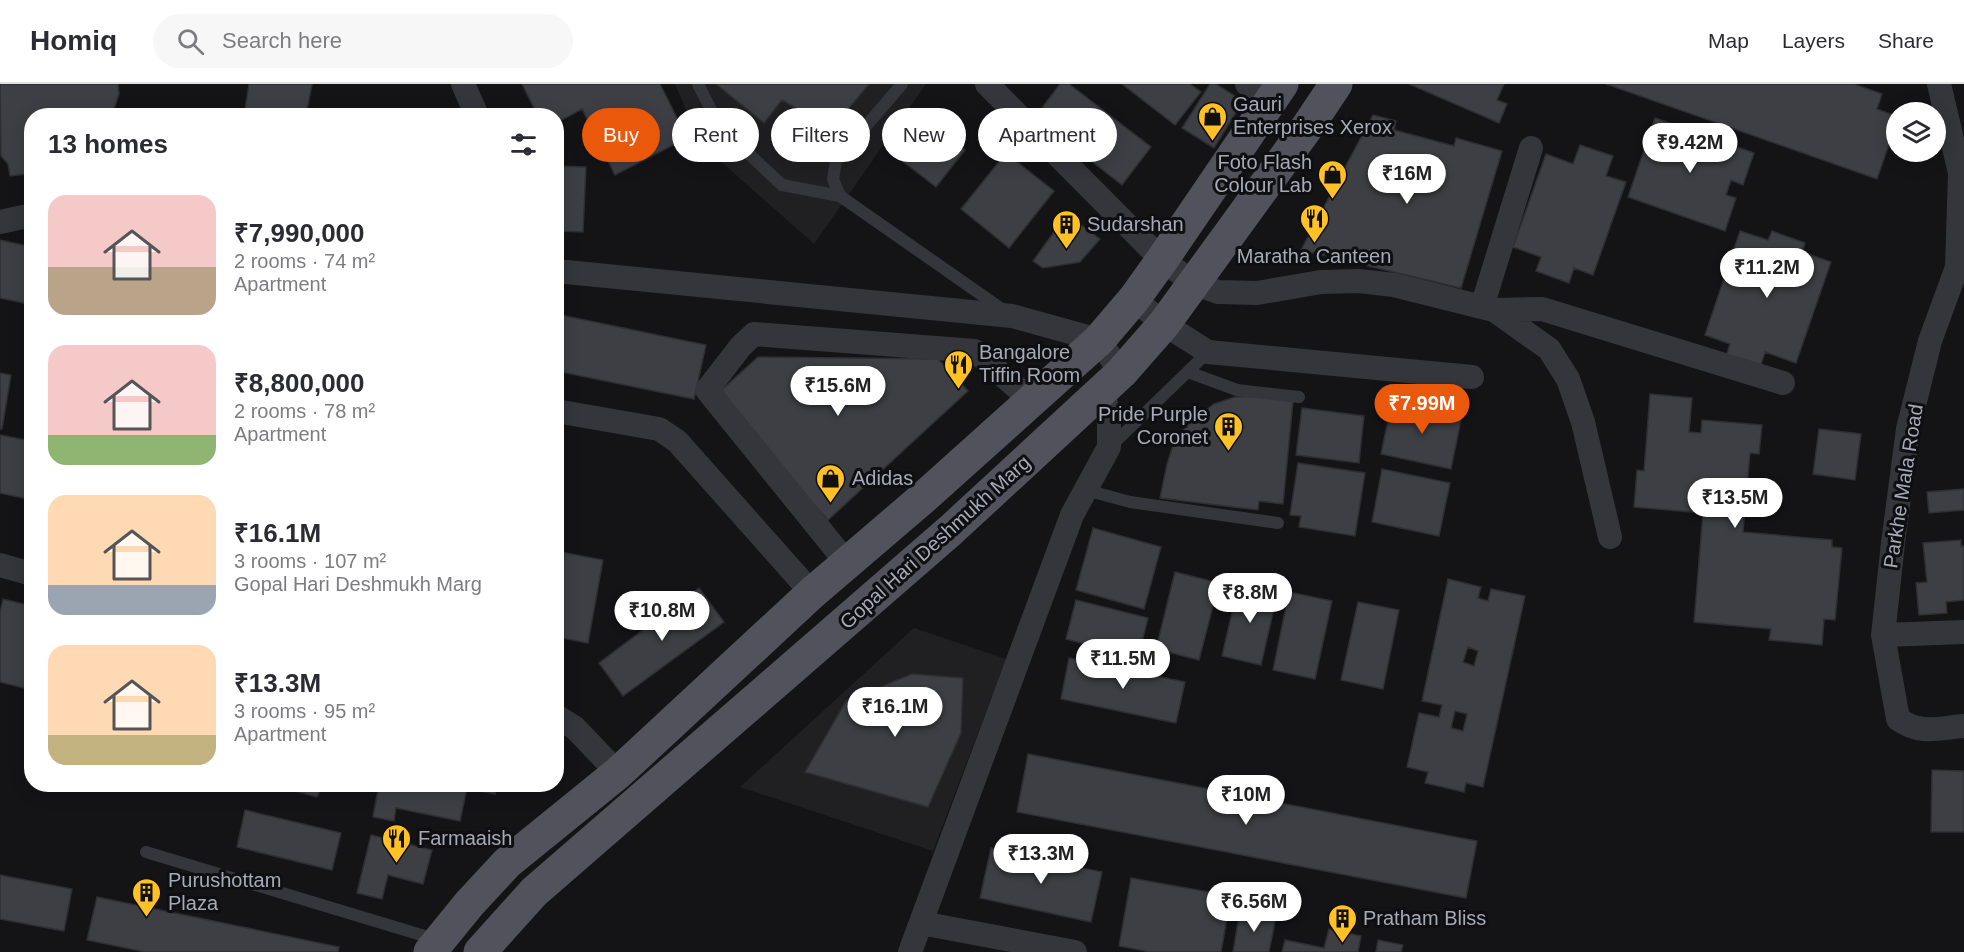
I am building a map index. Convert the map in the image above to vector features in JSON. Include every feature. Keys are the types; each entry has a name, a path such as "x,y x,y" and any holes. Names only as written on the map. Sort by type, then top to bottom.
{"main road":[{"name":"Gopal Hari Deshmukh Marg","path":"480,952 534,892 951,530 1111,383 1164,324 1336,84"},
{"name":"Gopal Hari Deshmukh Marg","path":"435,946 507,863 618,773 812,593 1099,340 1134,299 1162,260 1267,89"}],"street":[{"path":"463,84 474,108"},
{"path":"987,84 1162,260 1194,283 1218,292 1257,293 1321,282 1359,281 1395,285 1488,309 1542,309 1783,383"},
{"name":"Parkhe Mala Road","path":"1939,84 1960,173 1960,266 1930,341 1908,429 1883,635 1898,718 1909,727 1921,730 1964,726"},
{"path":"1488,309 1531,148"},
{"path":"0,222 24,217"},
{"path":"564,272 1012,316 1099,340 1111,383 1106,405 1109,421 1109,447 1072,516 910,952"},
{"path":"1134,299 1164,324 1208,352 1472,377"},
{"path":"1488,309 1550,349 1568,379 1583,422 1610,537"},
{"path":"847,563 707,390 741,346 754,334 975,351 1031,400"},
{"path":"564,412 659,429 677,441 812,593"},
{"path":"0,566 24,572"},
{"path":"1883,635 1964,632"},
{"path":"564,721 575,728 618,773"},
{"path":"921,923 1075,952"}],"lane":[{"path":"698,84 719,126 782,185 840,196 1012,316"},
{"path":"840,196 833,179 836,161 902,84"},
{"path":"1109,447 1208,352"},
{"path":"1188,372 1237,390 1299,397"},
{"path":"1086,490 1130,502 1278,523"},
{"path":"146,852 435,946"}],"shaded area":[{"path":"675,84 926,84 909,108 882,108 882,147 814,244 721,162 759,162 759,108 685,108"},
{"path":"914,628 1006,659 933,851 740,787"}],"building":[{"path":"0,84 118,84 119,94 114,108 24,108 24,174 10,176 8,164 1,156"},
{"path":"249,84 312,84 308,108 245,108"},
{"path":"522,84 660,84 672,108 672,146 660,152 660,108 582,108 564,119 564,108 534,108"},
{"path":"716,84 869,84 849,108 796,108 782,100 776,108 771,108 771,114 764,123 759,119 759,108 746,108"},
{"path":"1060,84 1069,84 1100,108 1042,108"},
{"path":"1122,84 1190,84 1201,92 1175,125"},
{"path":"1210,84 1216,84 1243,101 1214,148 1182,128"},
{"path":"1409,84 1504,84 1497,100 1507,104 1499,123"},
{"path":"1606,84 1854,84 1882,94 1877,109 1886,112 1886,153 1877,179"},
{"path":"1373,115 1396,121 1394,130 1454,146 1456,138 1502,151 1461,288 1301,250"},
{"path":"1655,118 1754,153 1743,185 1731,180 1726,195 1736,198 1725,231 1628,197"},
{"path":"1117,121 1151,147 1122,185 1093,162 1117,162"},
{"path":"1580,145 1613,156 1606,176 1626,182 1593,275 1574,268 1569,283 1536,271 1541,257 1513,247 1546,154 1573,164"},
{"path":"608,162 640,162 615,175"},
{"path":"904,162 956,162 936,187"},
{"path":"999,162 1017,162 1054,191 1009,248 961,209"},
{"path":"564,166 586,167 583,232 564,231"},
{"name":"Sudarshan","path":"1067,214 1100,239 1080,262 1043,268 1033,261"},
{"path":"1740,231 1768,240 1772,231 1805,243 1802,252 1831,262 1796,363 1765,352 1760,368 1726,357 1730,344 1705,335"},
{"path":"0,240 24,245 24,303 0,298"},
{"path":"564,316 706,345 694,399 564,373"},
{"path":"758,357 938,359 968,391 828,520 715,396"},
{"path":"0,373 11,375 2,429 0,429"},
{"path":"1650,394 1692,398 1689,432 1701,433 1702,420 1762,425 1759,454 1750,453 1743,532 1832,540 1832,547 1842,548 1835,620 1824,619 1822,645 1769,640 1771,629 1694,622 1703,513 1634,507 1637,470 1644,471"},
{"name":"Pride Purple Coronet","path":"1264,396 1293,401 1283,504 1259,501 1258,510 1160,498 1175,439 1194,419 1214,404 1235,397"},
{"path":"1392,401 1462,415 1451,469 1381,454"},
{"path":"1302,408 1364,416 1359,463 1296,455"},
{"path":"1819,429 1861,434 1855,480 1813,474"},
{"path":"0,435 24,440 24,498 0,493"},
{"path":"1298,463 1365,473 1355,536 1299,527 1301,516 1290,515"},
{"path":"1382,469 1450,483 1439,536 1372,522"},
{"path":"1964,489 1964,510 1929,513 1927,492"},
{"path":"1093,528 1161,547 1144,609 1076,590"},
{"path":"1961,540 1961,546 1964,546 1964,600 1946,602 1947,613 1919,615 1916,583 1927,582 1923,543"},
{"path":"564,553 603,560 588,643 564,638"},
{"path":"1175,572 1219,583 1199,660 1156,649"},
{"path":"1448,579 1481,587 1478,598 1488,601 1491,589 1525,596 1483,787 1466,783 1464,792 1425,783 1428,772 1407,767 1419,713 1439,717 1442,705 1422,701","holes":["1468,647 1478,651 1474,666 1463,662","1455,711 1467,714 1463,731 1451,728"]},
{"path":"1239,582 1278,591 1261,665 1222,656"},
{"path":"699,588 724,622 623,696 599,663"},
{"path":"1289,592 1332,601 1315,679 1273,670"},
{"path":"3,599 24,604 24,688 0,682 0,612"},
{"path":"1076,600 1148,618 1138,658 1066,639"},
{"path":"1358,602 1399,610 1383,689 1341,680"},
{"path":"1069,658 1185,682 1176,723 1061,699"},
{"path":"912,674 963,678 961,733 928,807 805,772 846,701"},
{"path":"1028,754 1477,841 1466,898 1017,812"},
{"path":"1932,770 1964,771 1964,832 1931,832"},
{"path":"299,792 319,792 317,797"},
{"path":"378,792 466,792 460,821 396,808 394,821 373,817"},
{"path":"245,810 341,833 332,870 237,847"},
{"name":"Farmaaish","path":"371,835 432,850 423,884 388,875 382,899 357,893"},
{"path":"991,848 1102,872 1091,922 980,898"},
{"path":"0,875 72,889 64,931 0,919"},
{"path":"1131,878 1231,896 1221,952 1150,952 1119,946"},
{"name":"Purushottam Plaza","path":"97,897 339,947 338,952 145,952 87,940"},
{"path":"1240,910 1276,917 1269,952 1233,952"},
{"name":"Pratham Bliss","path":"1329,929 1361,936 1358,952 1282,952 1285,940 1324,948"},
{"name":"Pratham Bliss","path":"1378,940 1403,945 1401,952 1376,952"}],"place":[{"name":"Gauri Enterprises Xerox","path":"1212,142"},
{"name":"Foto Flash Colour Lab","path":"1333,200"},
{"name":"Maratha Canteen","path":"1314,244"},
{"name":"Sudarshan","path":"1066,250"},
{"name":"Bangalore Tiffin Room","path":"958,390"},
{"name":"Pride Purple Coronet","path":"1229,452"},
{"name":"Adidas","path":"831,504"},
{"name":"Farmaaish","path":"397,864"},
{"name":"Purushottam Plaza","path":"147,918"},
{"name":"Pratham Bliss","path":"1342,944"}]}
